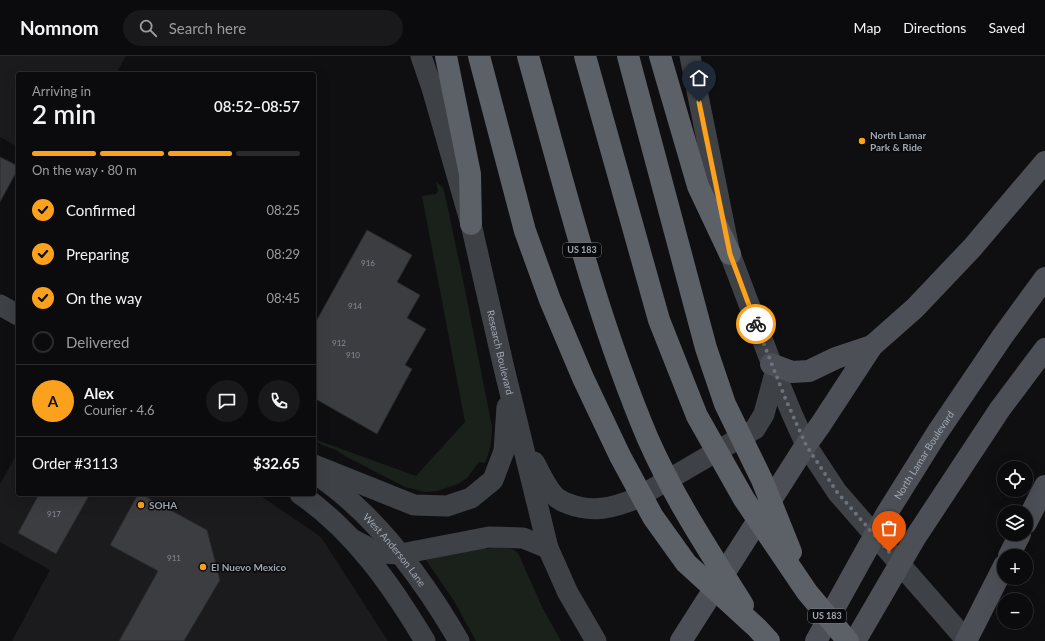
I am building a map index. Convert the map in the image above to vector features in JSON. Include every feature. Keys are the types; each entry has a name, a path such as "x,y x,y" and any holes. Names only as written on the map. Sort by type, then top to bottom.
{"highway":[{"path":"446,56 470,174 470,224"},
{"path":"478,56 525,231 550,300 580,371 620,456 653,517 686,563 763,634"},
{"name":"US 183","path":"528,56 595,295 649,440 678,500 763,634"},
{"name":"US 183","path":"585,56 659,320 697,416 744,498 807,592 848,641"},
{"path":"628,56 706,348 724,404 762,480 807,592"},
{"path":"660,56 698,186 730,254"}],"main road":[{"name":"Research Boulevard","path":"421,56 432,88 470,224 548,548 568,593 596,641"},
{"path":"690,56 730,254 773,368 806,445 837,492 967,641 997,580"},
{"path":"681,641 806,445 822,424 872,346 915,308 972,248 1045,162"},
{"name":"North Lamar Boulevard","path":"816,641 887,513 937,434 1002,337 1045,278"},
{"path":"0,305 16,314"},
{"path":"773,368 792,372 810,371 836,358 872,346"},
{"path":"856,641 915,538 1000,409 1045,349"},
{"path":"522,441 553,495 576,507 597,510 618,506 635,499 755,429 764,414 773,368"},
{"path":"316,466 414,505 447,506 471,498 493,480 504,451 508,383"},
{"name":"West Anderson Lane","path":"316,476 360,510 401,554 459,641"},
{"path":"1033,509 1045,486"},
{"path":"303,496 332,519 372,563 404,605 425,641"},
{"path":"352,540 379,553 401,554 489,537 523,538 548,548"}],"shaded area":[{"path":"0,56 126,56 117,72 16,72 16,146 0,137"},
{"path":"436,182 443,188 445,195 492,432 485,463 479,462 467,478 458,484 437,491 425,492 405,487 336,450 322,445 316,440 416,476 465,422 422,196 436,194 438,191"},
{"path":"16,456 16,496 261,496 321,537 388,641 12,641 50,570 0,542 0,484"},
{"path":"486,544 486,549 507,547 518,553 542,607 561,641 476,641 454,601 426,560"}],"building":[{"path":"0,157 16,165 16,173 0,202"},
{"path":"367,230 412,255 397,282 420,295 407,318 426,329 405,365 412,369 377,434 316,399 316,321"},
{"path":"38,496 89,496 56,554 18,533"},
{"path":"137,496 145,496 207,530 220,580 184,641 119,641 158,571 110,545"}],"way so far":[{"path":"756,324 786,400 806,445 837,492 889,552"}],"place":[{"name":"North Lamar Park & Ride","path":"862,141"},
{"name":"SOHA","path":"141,505"},
{"name":"El Nuevo Mexico","path":"203,567"}],"route":[{"path":"699,102 730,254 756,324"}]}
